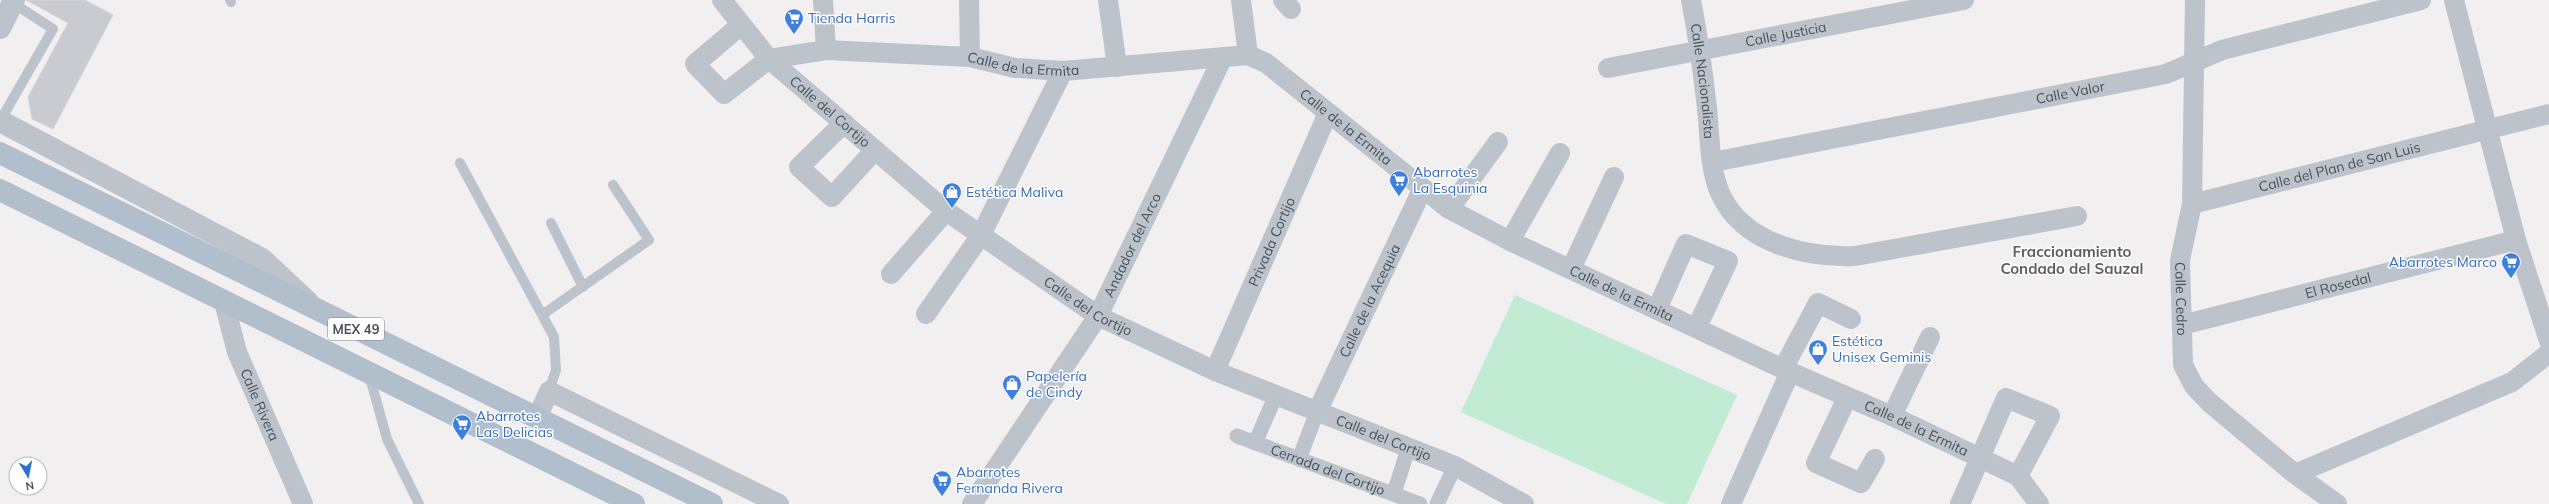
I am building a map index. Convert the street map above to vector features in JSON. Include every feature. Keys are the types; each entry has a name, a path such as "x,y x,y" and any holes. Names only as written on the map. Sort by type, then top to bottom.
{"main road":[{"name":"MEX 49","path":"0,153 706,501"},
{"name":"MEX 49","path":"0,190 634,504"},
{"path":"523,450 537,418"}],"street":[{"name":"Calle del Cortijo","path":"722,0 769,59 946,211 1098,316 1215,371 1317,412 1409,446 1455,466 1524,504"},
{"path":"823,0 826,50"},
{"path":"969,0 970,57"},
{"path":"1108,0 1117,66"},
{"path":"1241,0 1248,55"},
{"name":"Calle Nacionalista","path":"1690,0 1701,50 1713,162 1721,195 1733,213 1749,228 1788,249 1826,257 1855,256 2077,216"},
{"name":"Calle Justicia","path":"1608,68 1964,0"},
{"name":"Calle Cedro","path":"2195,0 2192,204 2180,260 2183,365 2194,386 2209,402 2295,474 2337,504"},
{"name":"Calle Valor","path":"1713,162 2166,74 2222,50 2421,0"},
{"path":"2454,0 2516,240 2549,341"},
{"path":"0,28 13,2"},
{"path":"741,25 695,64 724,94 769,59"},
{"name":"Calle de la Ermita","path":"769,59 826,50 970,57 1014,68 1063,72 1223,56 1248,55 1266,63 1422,190 1449,209 1510,241 1696,327 1786,371 1892,416 2018,476 2039,504"},
{"name":"Andador del Arco","path":"972,504 1098,316 1223,56"},
{"path":"926,314 981,235 1063,72"},
{"name":"Privada Cortijo","path":"1215,371 1328,113"},
{"name":"Calle del Plan de San Luis","path":"2192,204 2549,114"},
{"path":"0,121 262,258 315,309"},
{"path":"844,123 799,167 832,197 875,150"},
{"path":"1449,209 1498,142"},
{"path":"1510,241 1560,153"},
{"path":"1571,269 1614,177"},
{"name":"Calle de la Acequia","path":"1317,412 1422,190"},
{"path":"891,274 946,211"},
{"name":"El Rosedal","path":"2182,325 2516,240"},
{"path":"1657,309 1686,244 1728,261 1696,327"},
{"name":"Calle Rivera","path":"224,302 237,352 303,504"},
{"path":"1731,504 1786,371 1818,303 1851,319"},
{"path":"1892,416 1930,337"},
{"path":"2295,474 2512,382 2549,353"},
{"path":"537,418 549,391 779,504"},
{"path":"1255,443 1276,395"},
{"path":"1847,398 1816,463 1861,483 1875,459"},
{"path":"1960,504 2006,398 2050,416 2018,476"},
{"path":"1300,459 1317,412"},
{"path":"598,448 612,421"},
{"name":"Cerrada del Cortijo","path":"1236,436 1394,493 1420,504"},
{"path":"1394,493 1409,446"},
{"path":"1437,504 1455,466"},
{"path":"706,501 715,472"}],"lane":[{"path":"0,121 53,29 13,2"},
{"path":"460,163 554,337 556,370 549,391"},
{"path":"542,315 649,240 613,185"},
{"path":"550,223 583,287"},
{"path":"369,374 387,439 419,504"}],"green space":[{"path":"1515,295 1737,395 1687,504 1666,504 1461,412"}],"building":[{"path":"26,0 85,0 113,15 53,129 32,119 28,97 68,23"}],"place":[{"name":"Tienda Harris","path":"794,35"},
{"name":"Abarrotes La Esquinia","path":"1399,197"},
{"name":"Estética Maliva","path":"952,209"},
{"name":"Abarrotes Marco","path":"2511,279"},
{"name":"Estética Unisex Geminis","path":"1818,366"},
{"name":"Papelería de Cindy","path":"1012,401"},
{"name":"Abarrotes Las Delicias","path":"462,441"},
{"name":"Abarrotes Fernanda Rivera","path":"942,497"}],"district":[{"name":"Fraccionamiento Condado del Sauzal","path":"2072,260"}]}
